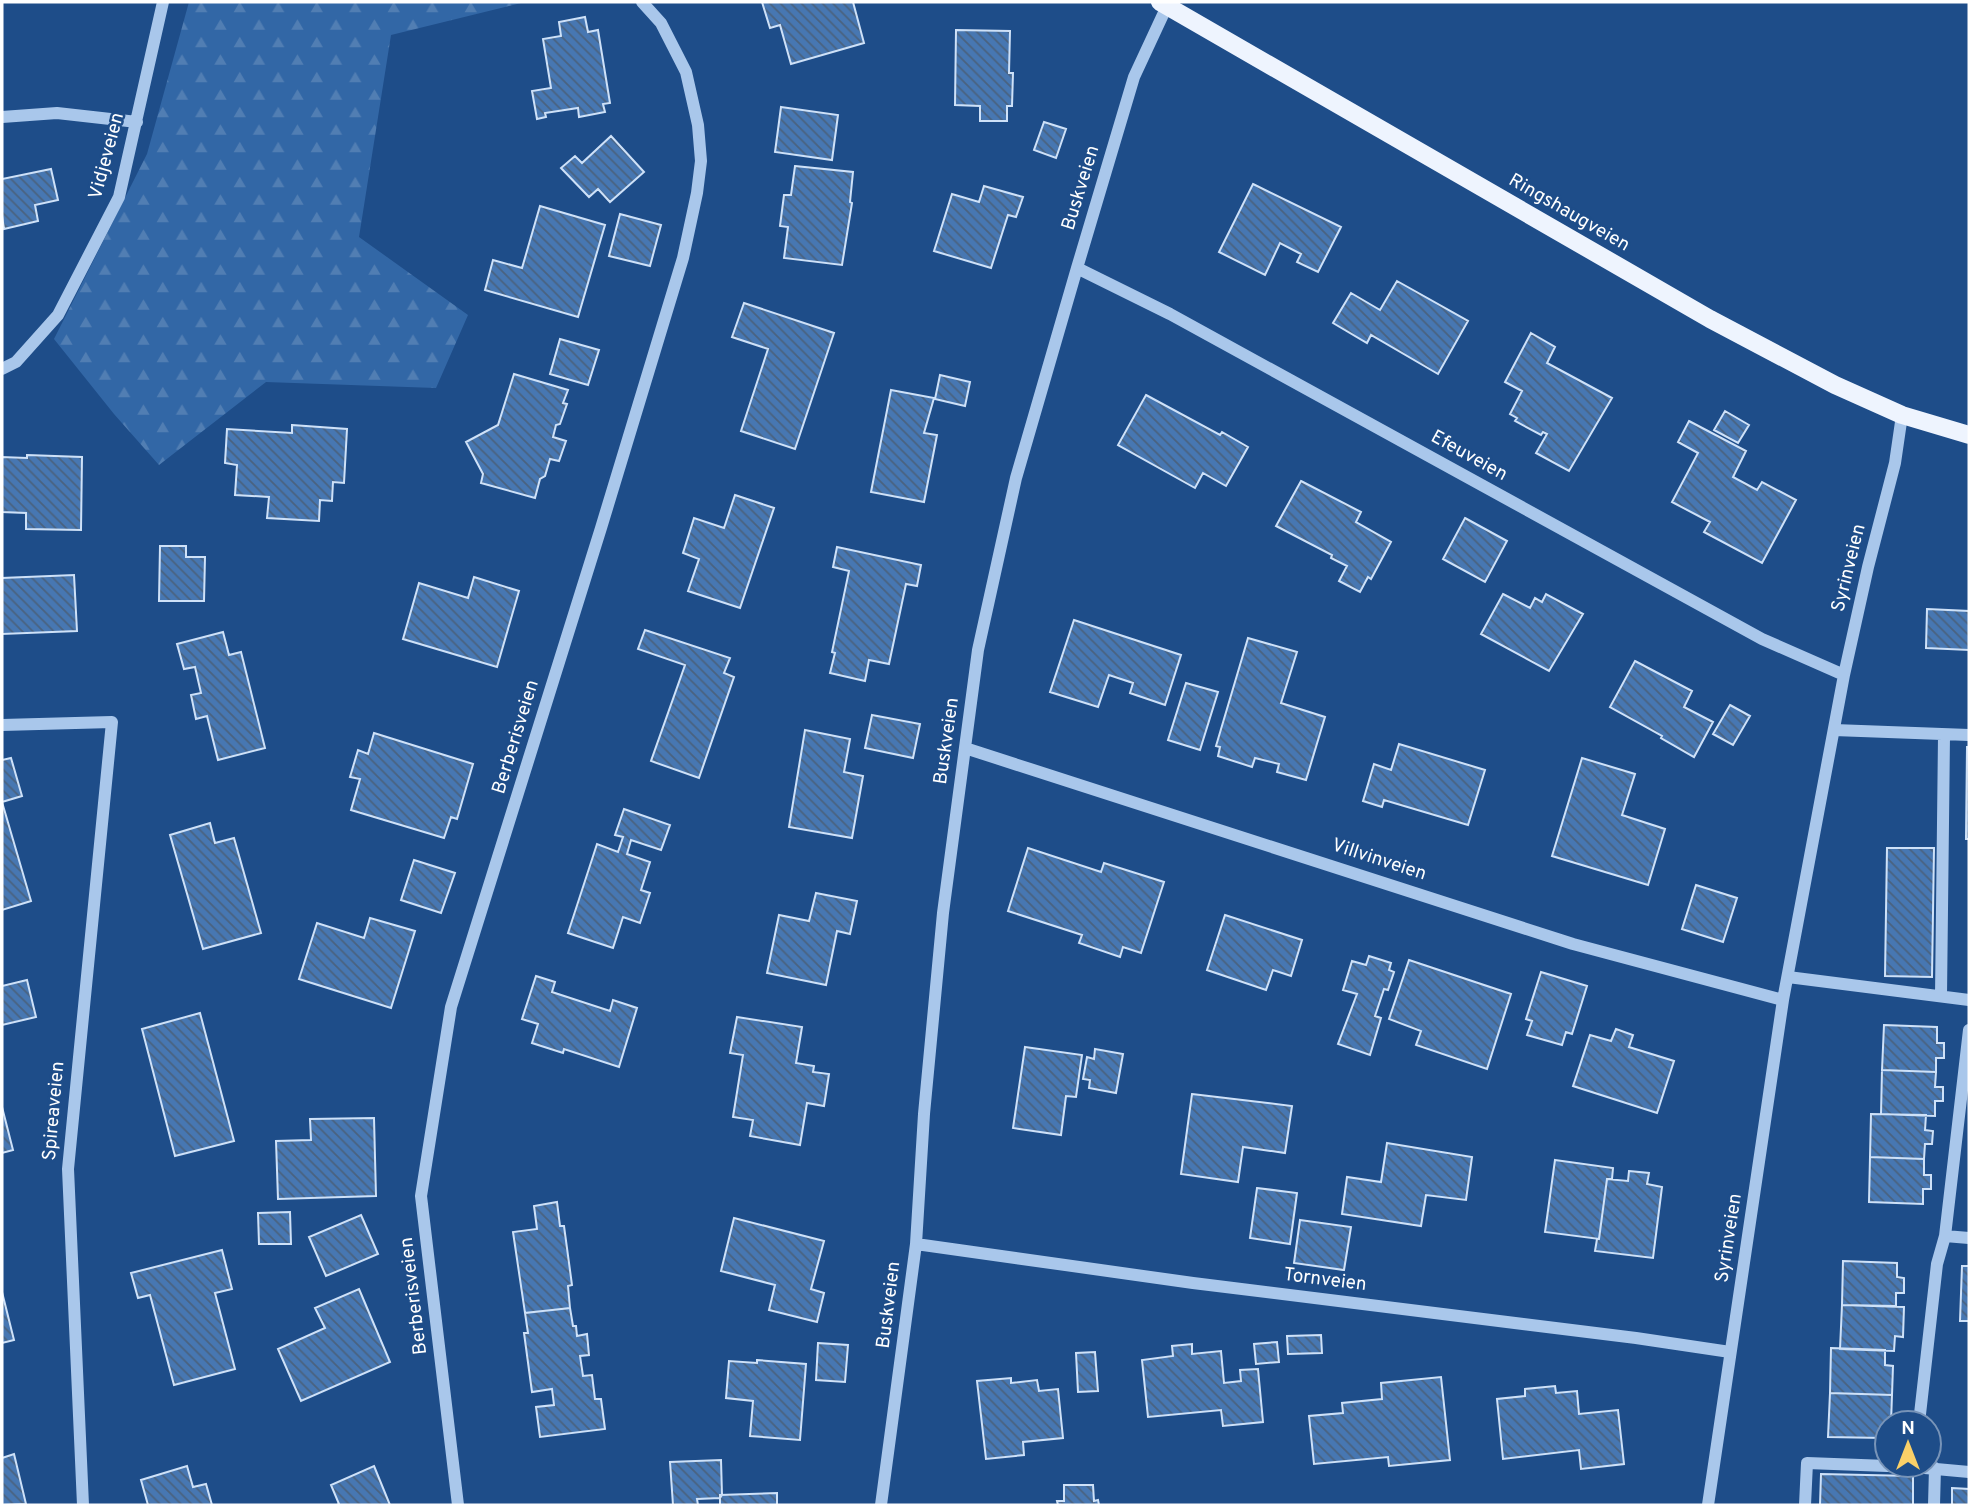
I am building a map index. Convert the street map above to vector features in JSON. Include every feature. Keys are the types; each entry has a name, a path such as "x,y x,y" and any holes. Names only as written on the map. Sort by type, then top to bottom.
{"main road":[{"name":"Ringshaugveien","path":"1164,4 1710,319 1835,385 1902,415 1969,435"}],"street":[{"name":"Vidjeveien","path":"2,369 16,362 58,316 119,197 163,2"},
{"name":"Berberisveien","path":"458,1505 421,1196 451,1007 613,489 682,258 697,194 701,161 698,125 686,72 660,23 642,2"},
{"name":"Buskveien","path":"881,1505 916,1244 943,913 978,650 1016,478 1134,78 1164,4"},
{"path":"2,117 57,113 137,122"},
{"name":"Efeuveien","path":"1077,268 1170,314 1762,639 1844,675"},
{"name":"Syrinveien","path":"1708,1505 1783,1000 1844,675 1895,463 1902,415"},
{"name":"Spireaveien","path":"2,725 112,722 68,1169 83,1505"},
{"path":"1834,730 1969,735"},
{"path":"1941,996 1944,736"},
{"name":"Villvinveien","path":"965,748 1573,944 1783,1000"},
{"path":"1788,977 1969,1000"},
{"path":"1921,1409 1937,1264 1945,1236 1969,1030"},
{"path":"1945,1236 1969,1238"},
{"name":"Tornveien","path":"916,1244 1193,1283 1730,1352"},
{"path":"1805,1505 1807,1463 1873,1465"},
{"path":"1943,1469 1969,1472"},
{"path":"1934,1505 1935,1479"}],"green space":[{"path":"189,2 525,2 391,35 359,237 468,315 436,388 266,382 159,465 54,339 147,154"}],"building":[{"path":"762,2 853,2 864,43 791,64 780,25 770,28"},
{"path":"585,17 588,32 598,30 610,103 603,104 605,112 579,117 578,108 545,113 546,117 537,119 532,91 551,88 543,39 561,36 559,22"},
{"path":"956,30 1010,31 1009,73 1013,73 1012,106 1007,106 1007,121 980,121 980,106 955,105"},
{"path":"781,107 838,115 832,160 775,152"},
{"path":"1044,122 1066,129 1056,158 1034,150"},
{"path":"611,136 644,172 610,202 598,189 589,197 561,168 575,156 582,163"},
{"path":"795,166 853,172 852,203 842,265 784,258 788,227 780,226 784,195 791,195"},
{"path":"51,169 58,200 35,205 38,221 4,229 2,179"},
{"path":"1253,184 1341,227 1318,272 1297,262 1301,254 1280,243 1265,275 1219,252"},
{"path":"984,186 1023,197 1016,217 1008,215 991,268 934,251 952,194 979,202"},
{"path":"540,206 605,225 578,317 485,290 493,260 522,268"},
{"path":"620,214 661,225 650,266 609,256"},
{"path":"1397,281 1468,321 1438,374 1371,335 1367,343 1333,323 1351,293 1380,310"},
{"path":"744,303 834,333 795,449 741,431 768,349 732,337"},
{"path":"1531,333 1555,347 1547,363 1612,398 1569,471 1536,453 1547,434 1543,432 1541,435 1515,421 1517,418 1510,414 1522,391 1505,382"},
{"path":"560,339 599,350 588,385 550,374"},
{"path":"514,374 568,390 563,403 567,404 553,437 566,441 559,461 550,459 545,476 540,479 535,498 481,483 483,474 466,442 498,425"},
{"path":"940,375 970,382 965,406 935,399"},
{"path":"891,390 934,398 924,433 937,435 924,502 871,492"},
{"path":"1146,395 1248,447 1226,486 1203,473 1195,488 1118,445"},
{"path":"1725,411 1749,425 1738,443 1714,430"},
{"path":"1689,421 1746,451 1733,477 1757,490 1762,482 1796,500 1762,563 1704,532 1710,522 1672,502 1698,453 1678,442"},
{"path":"292,425 347,429 344,483 333,482 332,501 320,500 319,521 267,518 269,497 235,495 237,465 225,463 227,429 292,433"},
{"path":"27,455 82,457 81,530 26,529 26,513 2,512 2,457 27,458"},
{"path":"1301,481 1361,512 1356,522 1391,542 1371,579 1368,577 1360,592 1339,581 1347,566 1331,558 1332,555 1276,526"},
{"path":"735,495 774,508 740,608 688,591 699,559 683,553 694,518 724,528"},
{"path":"1465,518 1507,541 1485,582 1443,559"},
{"path":"160,546 186,546 186,557 205,557 204,601 159,601"},
{"path":"837,547 921,565 917,586 906,584 889,664 869,660 865,681 830,673 849,571 833,567"},
{"path":"74,575 77,631 2,634 2,578"},
{"path":"474,577 519,591 497,667 403,639 419,583 468,598"},
{"path":"1503,594 1530,608 1535,598 1542,602 1546,594 1583,614 1549,671 1481,634"},
{"path":"1927,609 1969,611 1969,650 1926,648"},
{"path":"1074,620 1181,655 1165,705 1130,693 1133,683 1109,675 1098,707 1050,692"},
{"path":"645,630 730,658 724,673 734,677 699,778 651,761 685,665 638,649"},
{"path":"223,632 229,655 241,652 265,748 218,760 207,716 196,719 191,695 201,693 195,667 184,669 177,644"},
{"path":"1248,638 1297,652 1281,703 1325,717 1306,780 1277,772 1279,764 1255,758 1252,767 1218,756 1220,747 1216,746"},
{"path":"1635,661 1692,691 1684,707 1713,722 1694,757 1610,707"},
{"path":"1186,683 1218,692 1200,750 1168,740"},
{"path":"1730,705 1750,716 1733,745 1713,734"},
{"path":"872,715 920,724 913,758 865,748"},
{"path":"805,730 850,739 844,772 863,776 852,838 789,827"},
{"path":"374,733 473,764 457,819 451,817 444,838 351,810 360,779 350,777 358,750 368,754"},
{"path":"1399,744 1485,770 1468,825 1384,800 1382,807 1363,801 1374,764 1391,770"},
{"path":"1969,747 1969,839 1966,839"},
{"path":"11,758 22,796 2,802 2,760"},
{"path":"1582,758 1635,774 1622,815 1665,829 1648,885 1552,856"},
{"path":"2,802 31,901 2,910"},
{"path":"624,809 670,825 661,850 631,840 627,854 650,862 641,890 650,893 640,923 623,917 613,948 568,933 597,844 618,852 623,837 615,835"},
{"path":"210,823 215,843 234,838 261,933 203,949 170,835"},
{"path":"1028,848 1101,872 1104,863 1164,882 1141,953 1123,947 1120,957 1079,943 1082,935 1008,911"},
{"path":"1887,848 1934,848 1932,977 1885,976"},
{"path":"414,860 455,873 441,913 401,900"},
{"path":"1696,885 1737,898 1723,942 1682,929"},
{"path":"816,893 857,901 850,934 837,931 826,985 767,973 779,915 809,921"},
{"path":"1225,915 1302,940 1291,976 1273,970 1266,990 1207,970"},
{"path":"370,918 415,931 391,1008 299,979 317,923 364,938"},
{"path":"1369,956 1391,963 1389,970 1394,972 1388,990 1384,989 1375,1016 1381,1018 1370,1055 1338,1044 1357,994 1343,990 1352,961 1366,965"},
{"path":"1409,960 1511,994 1487,1069 1416,1045 1421,1031 1389,1019"},
{"path":"1541,972 1587,986 1572,1034 1566,1032 1562,1045 1527,1035 1532,1021 1526,1019"},
{"path":"536,976 555,982 552,992 610,1011 613,1000 637,1008 619,1067 564,1049 563,1053 532,1043 538,1024 522,1019"},
{"path":"27,980 36,1017 2,1025 2,986"},
{"path":"200,1013 234,1141 175,1156 142,1029"},
{"path":"737,1017 802,1027 796,1063 814,1066 813,1072 829,1074 824,1106 807,1103 800,1145 750,1136 753,1120 733,1117 743,1055 730,1053"},
{"path":"1884,1025 1937,1027 1937,1043 1944,1043 1944,1058 1936,1058 1936,1072 1882,1070"},
{"path":"1616,1029 1633,1035 1629,1047 1674,1061 1657,1113 1573,1086 1590,1035 1611,1041"},
{"path":"1025,1047 1082,1055 1076,1097 1066,1096 1061,1135 1013,1128"},
{"path":"1095,1049 1123,1054 1116,1093 1089,1088 1090,1080 1083,1079 1087,1057 1094,1059"},
{"path":"1882,1070 1936,1072 1935,1087 1943,1087 1943,1101 1935,1101 1935,1116 1881,1114"},
{"path":"1192,1094 1292,1106 1285,1153 1243,1147 1238,1182 1181,1174"},
{"path":"2,1107 13,1150 2,1153"},
{"path":"1871,1114 1926,1115 1925,1130 1933,1131 1932,1144 1925,1144 1924,1159 1870,1157"},
{"path":"374,1118 376,1196 278,1199 276,1141 311,1140 310,1119"},
{"path":"1387,1143 1472,1157 1466,1200 1426,1195 1421,1226 1342,1214 1347,1177 1381,1182"},
{"path":"1870,1157 1924,1159 1924,1175 1931,1175 1931,1189 1923,1189 1923,1204 1869,1202"},
{"path":"1555,1160 1613,1168 1612,1179 1607,1179 1599,1239 1545,1232"},
{"path":"1629,1171 1649,1173 1647,1184 1662,1187 1653,1258 1595,1251 1607,1179 1628,1181"},
{"path":"1257,1188 1297,1193 1290,1244 1250,1238"},
{"path":"557,1202 560,1226 564,1226 572,1285 568,1286 570,1308 525,1313 513,1232 537,1229 534,1206"},
{"path":"290,1212 291,1244 259,1244 258,1213"},
{"path":"361,1215 378,1254 326,1276 309,1237"},
{"path":"734,1218 824,1241 811,1289 824,1293 817,1322 769,1310 775,1285 721,1271"},
{"path":"1300,1220 1351,1227 1344,1270 1294,1263"},
{"path":"222,1250 232,1289 215,1293 235,1369 174,1385 150,1295 138,1298 131,1273"},
{"path":"1843,1261 1897,1263 1897,1277 1904,1278 1904,1293 1896,1293 1896,1306 1842,1305"},
{"path":"1962,1266 1969,1266 1969,1321 1960,1321"},
{"path":"359,1289 390,1362 301,1401 278,1349 325,1328 315,1308"},
{"path":"2,1292 14,1340 2,1343"},
{"path":"1842,1305 1904,1307 1903,1337 1895,1336 1894,1351 1840,1349"},
{"path":"570,1308 577,1336 587,1334 589,1355 580,1356 583,1376 592,1375 595,1399 601,1399 605,1429 540,1437 536,1407 554,1405 552,1389 532,1392 524,1333 528,1333 525,1313"},
{"path":"1321,1335 1322,1353 1288,1354 1287,1336"},
{"path":"1277,1342 1279,1362 1256,1364 1254,1344"},
{"path":"818,1343 848,1345 845,1382 816,1380"},
{"path":"1192,1344 1192,1354 1221,1351 1224,1383 1241,1381 1240,1370 1258,1369 1263,1422 1223,1426 1221,1410 1148,1417 1142,1360 1173,1356 1172,1346"},
{"path":"1831,1348 1885,1350 1885,1365 1893,1366 1892,1395 1830,1393"},
{"path":"1095,1352 1098,1391 1078,1392 1076,1353"},
{"path":"757,1360 806,1364 800,1440 750,1436 753,1401 726,1398 729,1361 757,1363"},
{"path":"1441,1377 1450,1460 1389,1466 1388,1457 1314,1464 1309,1416 1343,1413 1342,1403 1382,1399 1381,1383"},
{"path":"1011,1378 1011,1383 1037,1380 1039,1391 1058,1389 1063,1438 1023,1442 1024,1455 986,1459 977,1381"},
{"path":"1555,1386 1556,1393 1577,1391 1579,1414 1618,1410 1624,1464 1581,1469 1579,1450 1503,1459 1497,1399 1525,1396 1525,1389"},
{"path":"1830,1393 1892,1395 1892,1409 1873,1409 1873,1438 1828,1437"},
{"path":"14,1454 26,1504 2,1505 2,1458"},
{"path":"721,1460 720,1498 697,1499 698,1505 673,1505 670,1462"},
{"path":"187,1466 193,1487 206,1484 212,1505 148,1505 141,1480"},
{"path":"374,1466 390,1505 337,1505 339,1504 331,1485"},
{"path":"1821,1474 1873,1475 1873,1479 1913,1479 1913,1505 1820,1505"},
{"path":"1064,1485 1093,1485 1094,1501 1098,1500 1099,1505 1058,1505 1057,1501 1064,1501"},
{"path":"1952,1488 1969,1489 1969,1505 1952,1505"},
{"path":"777,1493 777,1505 720,1505 720,1495"}]}
